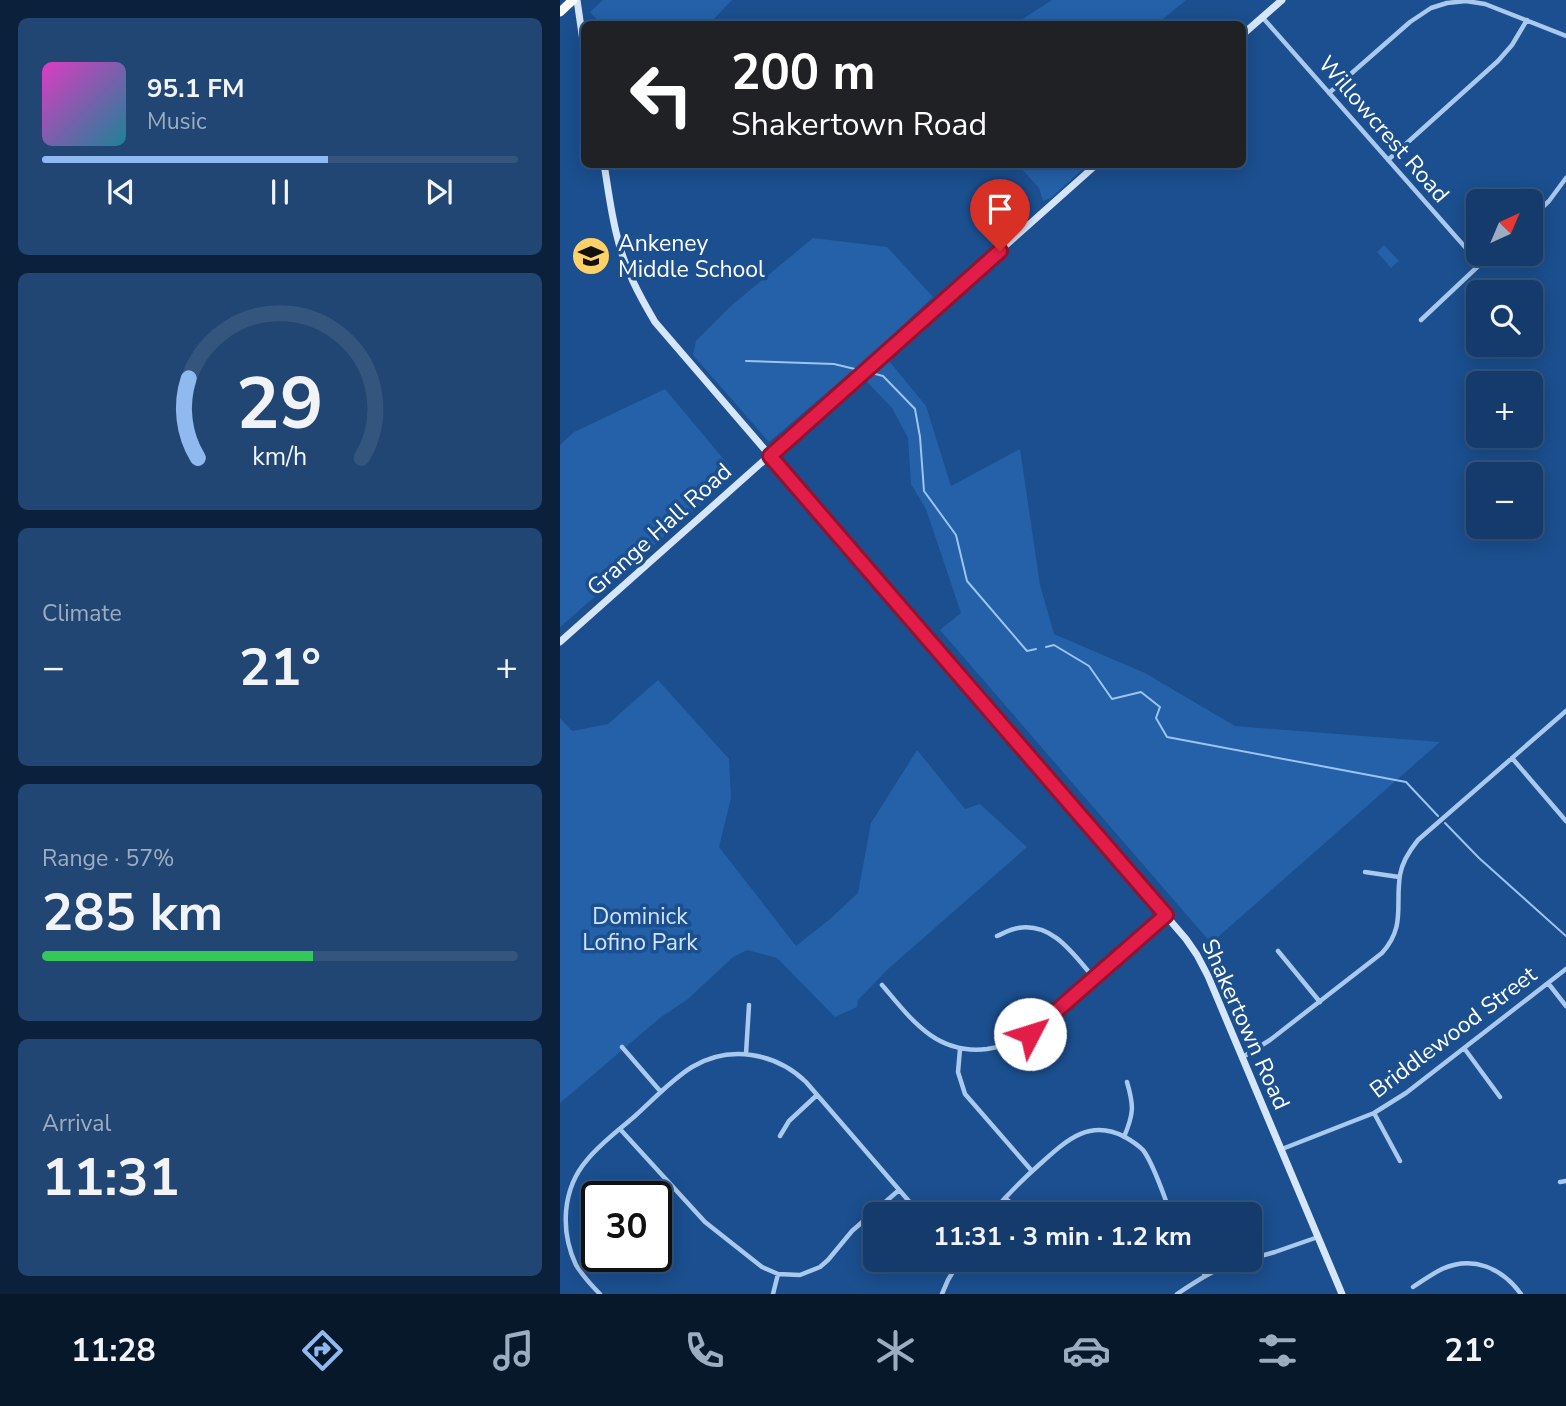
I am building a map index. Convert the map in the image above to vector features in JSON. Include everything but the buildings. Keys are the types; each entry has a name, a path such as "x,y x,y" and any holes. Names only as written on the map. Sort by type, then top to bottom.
{"highway":[{"path":"560,12 575,0"}],"street":[{"path":"575,0 581,31"},
{"path":"1246,32 1282,0"},
{"path":"1329,93 1410,22 1437,6 1456,2 1485,4 1566,36"},
{"name":"Willowcrest Road","path":"1263,18 1466,248"},
{"path":"1388,160 1498,61 1512,45 1527,20"},
{"name":"Shakertown Road","path":"605,168 617,237 629,275 655,323 1186,939 1202,964 1342,1294"},
{"name":"Grange Hall Road","path":"560,642 1093,168"},
{"path":"1544,206 1566,178"},
{"path":"1421,320 1478,266"},
{"path":"1242,1058 1320,1002 1388,947 1399,921 1399,877 1409,851 1566,711"},
{"path":"1511,758 1566,821"},
{"path":"1365,872 1399,877"},
{"path":"882,985 924,1031 947,1045 976,1050 996,1048 1022,1039 1041,1026 1166,915"},
{"path":"997,936 1018,928 1047,932 1063,943 1094,978"},
{"path":"1278,951 1320,1002"},
{"name":"Briddlewood Street","path":"1281,1149 1374,1113 1406,1093 1566,969"},
{"path":"1548,983 1566,1006"},
{"path":"746,1054 748,1005"},
{"path":"622,1047 662,1092"},
{"path":"1464,1048 1500,1097"},
{"path":"960,1049 958,1072 965,1094 1032,1171"},
{"path":"600,1294 573,1259 566,1238 562,1218 570,1187 592,1154 685,1072 724,1055 760,1056 782,1064 800,1076 910,1202"},
{"path":"1124,1137 1133,1109 1127,1082"},
{"path":"780,1136 791,1118 817,1095"},
{"path":"1374,1113 1400,1161"},
{"path":"621,1129 705,1222 762,1266 778,1274 800,1275 820,1267 852,1231 899,1190"},
{"path":"1002,1202 1066,1142 1080,1134 1103,1130 1117,1133 1134,1142 1144,1152 1166,1202"},
{"path":"1005,1198 1010,1202"},
{"path":"1262,1256 1318,1237"},
{"path":"1413,1287 1442,1269 1472,1264 1502,1273 1521,1294"},
{"path":"942,1294 953,1272"},
{"path":"1177,1294 1212,1272"},
{"path":"773,1294 778,1274"}],"green space":[{"path":"603,0 732,0 712,21 598,21 590,12"},
{"path":"1052,0 1186,0 1161,21 1020,21"},
{"path":"1021,168 1084,168 1051,198 1043,201 1039,188"},
{"path":"813,238 887,247 933,297 872,354 769,442 693,355 696,341 732,305"},
{"path":"1384,245 1399,261 1391,268 1377,252"},
{"path":"889,361 926,406 951,486 1020,449 1040,585 1054,634 1145,673 1235,726 1440,742 1211,943 940,630 961,613 926,509 911,484 908,438 892,408 866,381"},
{"path":"665,389 736,474 560,627 560,445 574,432"},
{"name":"Dominick Lofino Park","path":"658,680 729,759 731,798 719,847 796,946 858,893 871,823 917,750 965,809 980,804 1027,847 888,969 858,1000 857,1007 835,1017 777,958 747,950 733,957 688,999 661,1017 560,1103 560,718 572,731 608,724"}],"waterway":[{"path":"746,361 834,364 859,370"},
{"path":"868,372 883,376 915,409 924,491 956,535 967,581 1027,651 1036,649"},
{"path":"1046,647 1054,645 1089,666 1112,699 1141,692 1160,707 1156,718 1167,737 1406,782 1438,816"},
{"path":"1445,823 1479,858 1566,936"}],"place":[{"name":"Ankeney Middle School","path":"591,256"}],"route":[{"path":"1000,251 770,456 1166,915 1030,1034"}]}
